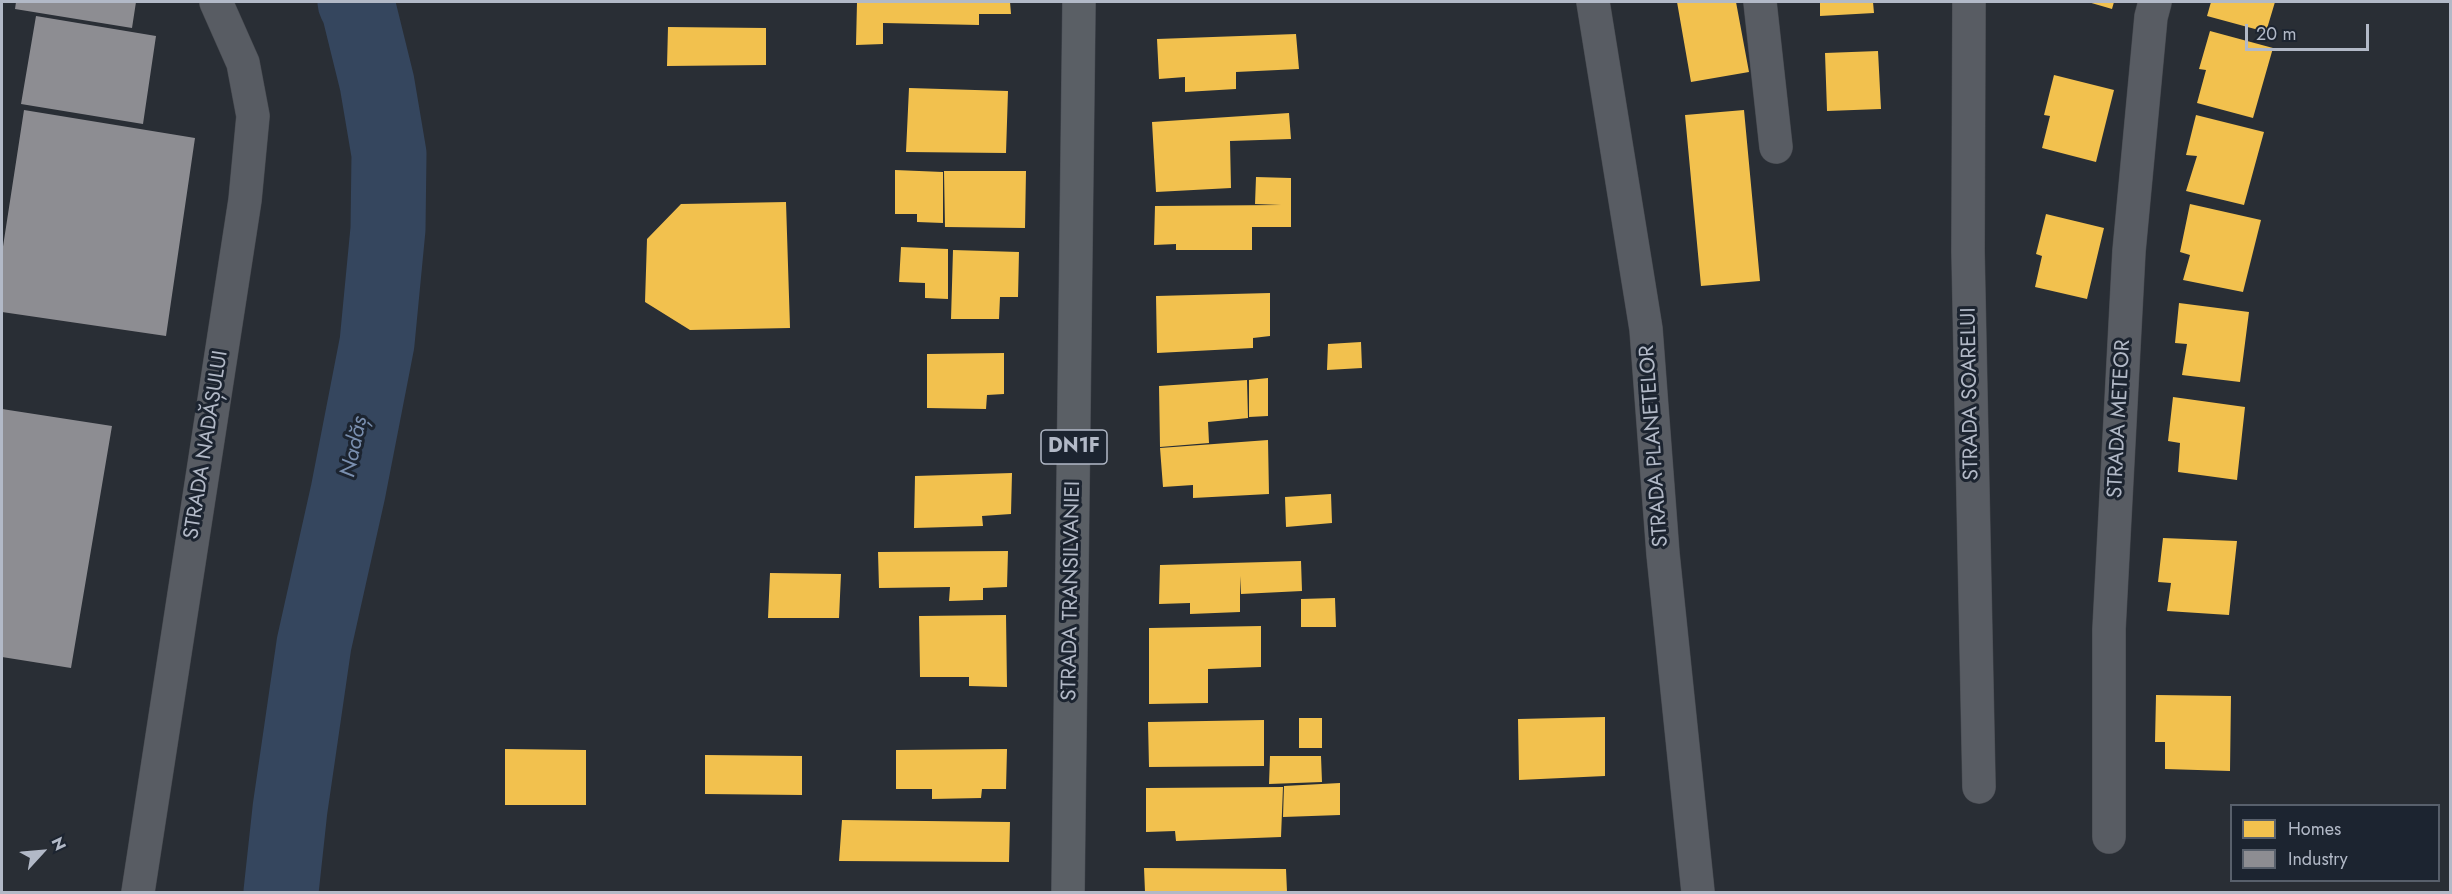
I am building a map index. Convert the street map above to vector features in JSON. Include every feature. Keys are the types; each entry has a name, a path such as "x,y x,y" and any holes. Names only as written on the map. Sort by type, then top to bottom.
{"main road":[{"name":"STRADA TRANSILVANIEI","path":"1068,892 1079,2"}],"street":[{"name":"STRADA NADĂȘULUI","path":"138,892 245,200 252,128 253,116 243,63 216,2"},
{"name":"STRADA PLANETELOR","path":"1593,2 1646,329 1663,554 1698,892"},
{"path":"1760,2 1776,147"},
{"name":"STRADA SOARELUI","path":"1969,2 1968,250 1979,787"},
{"name":"STRADA METEOR","path":"2109,837 2109,629 2129,251 2151,17 2155,2"}],"building: Homes":[{"path":"857,2 1010,2 1011,14 979,14 979,25 883,23 883,44 856,45"},
{"path":"1677,2 1736,2 1749,72 1691,82"},
{"path":"1820,2 1873,2 1874,13 1820,16"},
{"path":"2088,2 2114,2 2112,9"},
{"path":"2211,2 2275,2 2266,32 2207,16"},
{"path":"668,27 766,28 766,65 667,66"},
{"path":"2210,31 2273,48 2253,118 2197,103 2206,70 2199,69"},
{"path":"1296,34 1299,69 1236,72 1236,89 1185,92 1185,77 1159,79 1157,39"},
{"path":"1878,51 1881,109 1827,111 1825,53"},
{"path":"2054,75 2114,90 2096,162 2042,148 2050,116 2044,115"},
{"path":"909,88 1008,91 1006,153 906,152"},
{"path":"1744,110 1760,281 1701,286 1685,115"},
{"path":"1289,113 1291,139 1230,141 1231,188 1156,192 1152,122"},
{"path":"2196,115 2264,132 2244,205 2186,191 2197,156 2186,155"},
{"path":"895,170 943,172 943,223 917,222 917,214 895,214"},
{"path":"944,171 1026,171 1025,228 945,227"},
{"path":"1256,177 1291,178 1291,227 1252,227 1252,250 1176,250 1176,244 1154,245 1155,206 1281,205 1255,204"},
{"path":"786,202 790,328 690,330 645,302 647,239 681,204"},
{"path":"2190,204 2261,220 2243,292 2183,280 2190,255 2180,252"},
{"path":"2046,214 2104,228 2087,299 2035,287 2042,256 2036,254"},
{"path":"901,247 948,249 948,299 925,298 925,283 899,282"},
{"path":"953,250 1019,252 1018,297 1000,297 999,319 951,319"},
{"path":"1270,293 1270,336 1253,338 1253,348 1157,353 1156,296"},
{"path":"2179,303 2249,312 2240,382 2182,375 2187,344 2175,343"},
{"path":"1361,342 1362,368 1327,370 1328,344"},
{"path":"1004,353 1004,394 987,395 986,409 927,408 927,354"},
{"path":"1268,378 1268,416 1249,417 1249,380"},
{"path":"1247,380 1248,418 1208,422 1209,443 1160,447 1159,386"},
{"path":"2173,397 2245,407 2237,480 2178,472 2180,443 2168,441"},
{"path":"1268,440 1269,494 1193,498 1193,485 1163,487 1160,448"},
{"path":"1012,473 1011,514 982,516 983,526 914,528 915,476"},
{"path":"1331,494 1332,523 1286,527 1285,497"},
{"path":"2163,538 2237,541 2229,615 2167,611 2171,583 2158,582"},
{"path":"1008,551 1007,587 983,588 983,600 949,601 950,587 879,588 878,552"},
{"path":"1301,561 1302,591 1241,594 1240,576 1240,612 1190,614 1190,603 1159,604 1160,565"},
{"path":"770,573 841,574 839,618 768,618"},
{"path":"1335,598 1336,627 1301,627 1301,599"},
{"path":"1006,615 1007,687 969,686 969,677 920,677 919,616"},
{"path":"1261,626 1261,667 1208,669 1208,703 1149,704 1149,628"},
{"path":"2156,695 2231,696 2230,771 2165,769 2165,742 2155,742"},
{"path":"1605,717 1605,776 1519,780 1518,719"},
{"path":"1299,718 1322,718 1322,748 1299,748"},
{"path":"1264,720 1264,766 1149,767 1148,722"},
{"path":"505,749 586,750 586,805 505,805"},
{"path":"1007,749 1006,789 982,789 981,798 932,799 932,789 896,789 896,750"},
{"path":"705,755 802,756 802,795 705,794"},
{"path":"1270,756 1321,756 1322,782 1269,784"},
{"path":"1340,783 1340,815 1283,817 1284,786"},
{"path":"1283,787 1281,837 1176,841 1175,831 1146,832 1146,788"},
{"path":"842,820 1010,822 1009,862 839,861"},
{"path":"1144,868 1286,869 1287,892 1145,892"}],"building: Industry":[{"path":"16,2 136,2 132,28 15,9"},
{"path":"36,16 156,36 143,124 21,104"},
{"path":"24,110 195,138 166,336 2,312 2,253"},
{"path":"2,409 112,426 71,668 2,657"}],"waterway":[{"name":"Nadăș","path":"281,892 290,809 314,644 348,492 377,343 388,229 389,154 377,83 355,2"}]}
